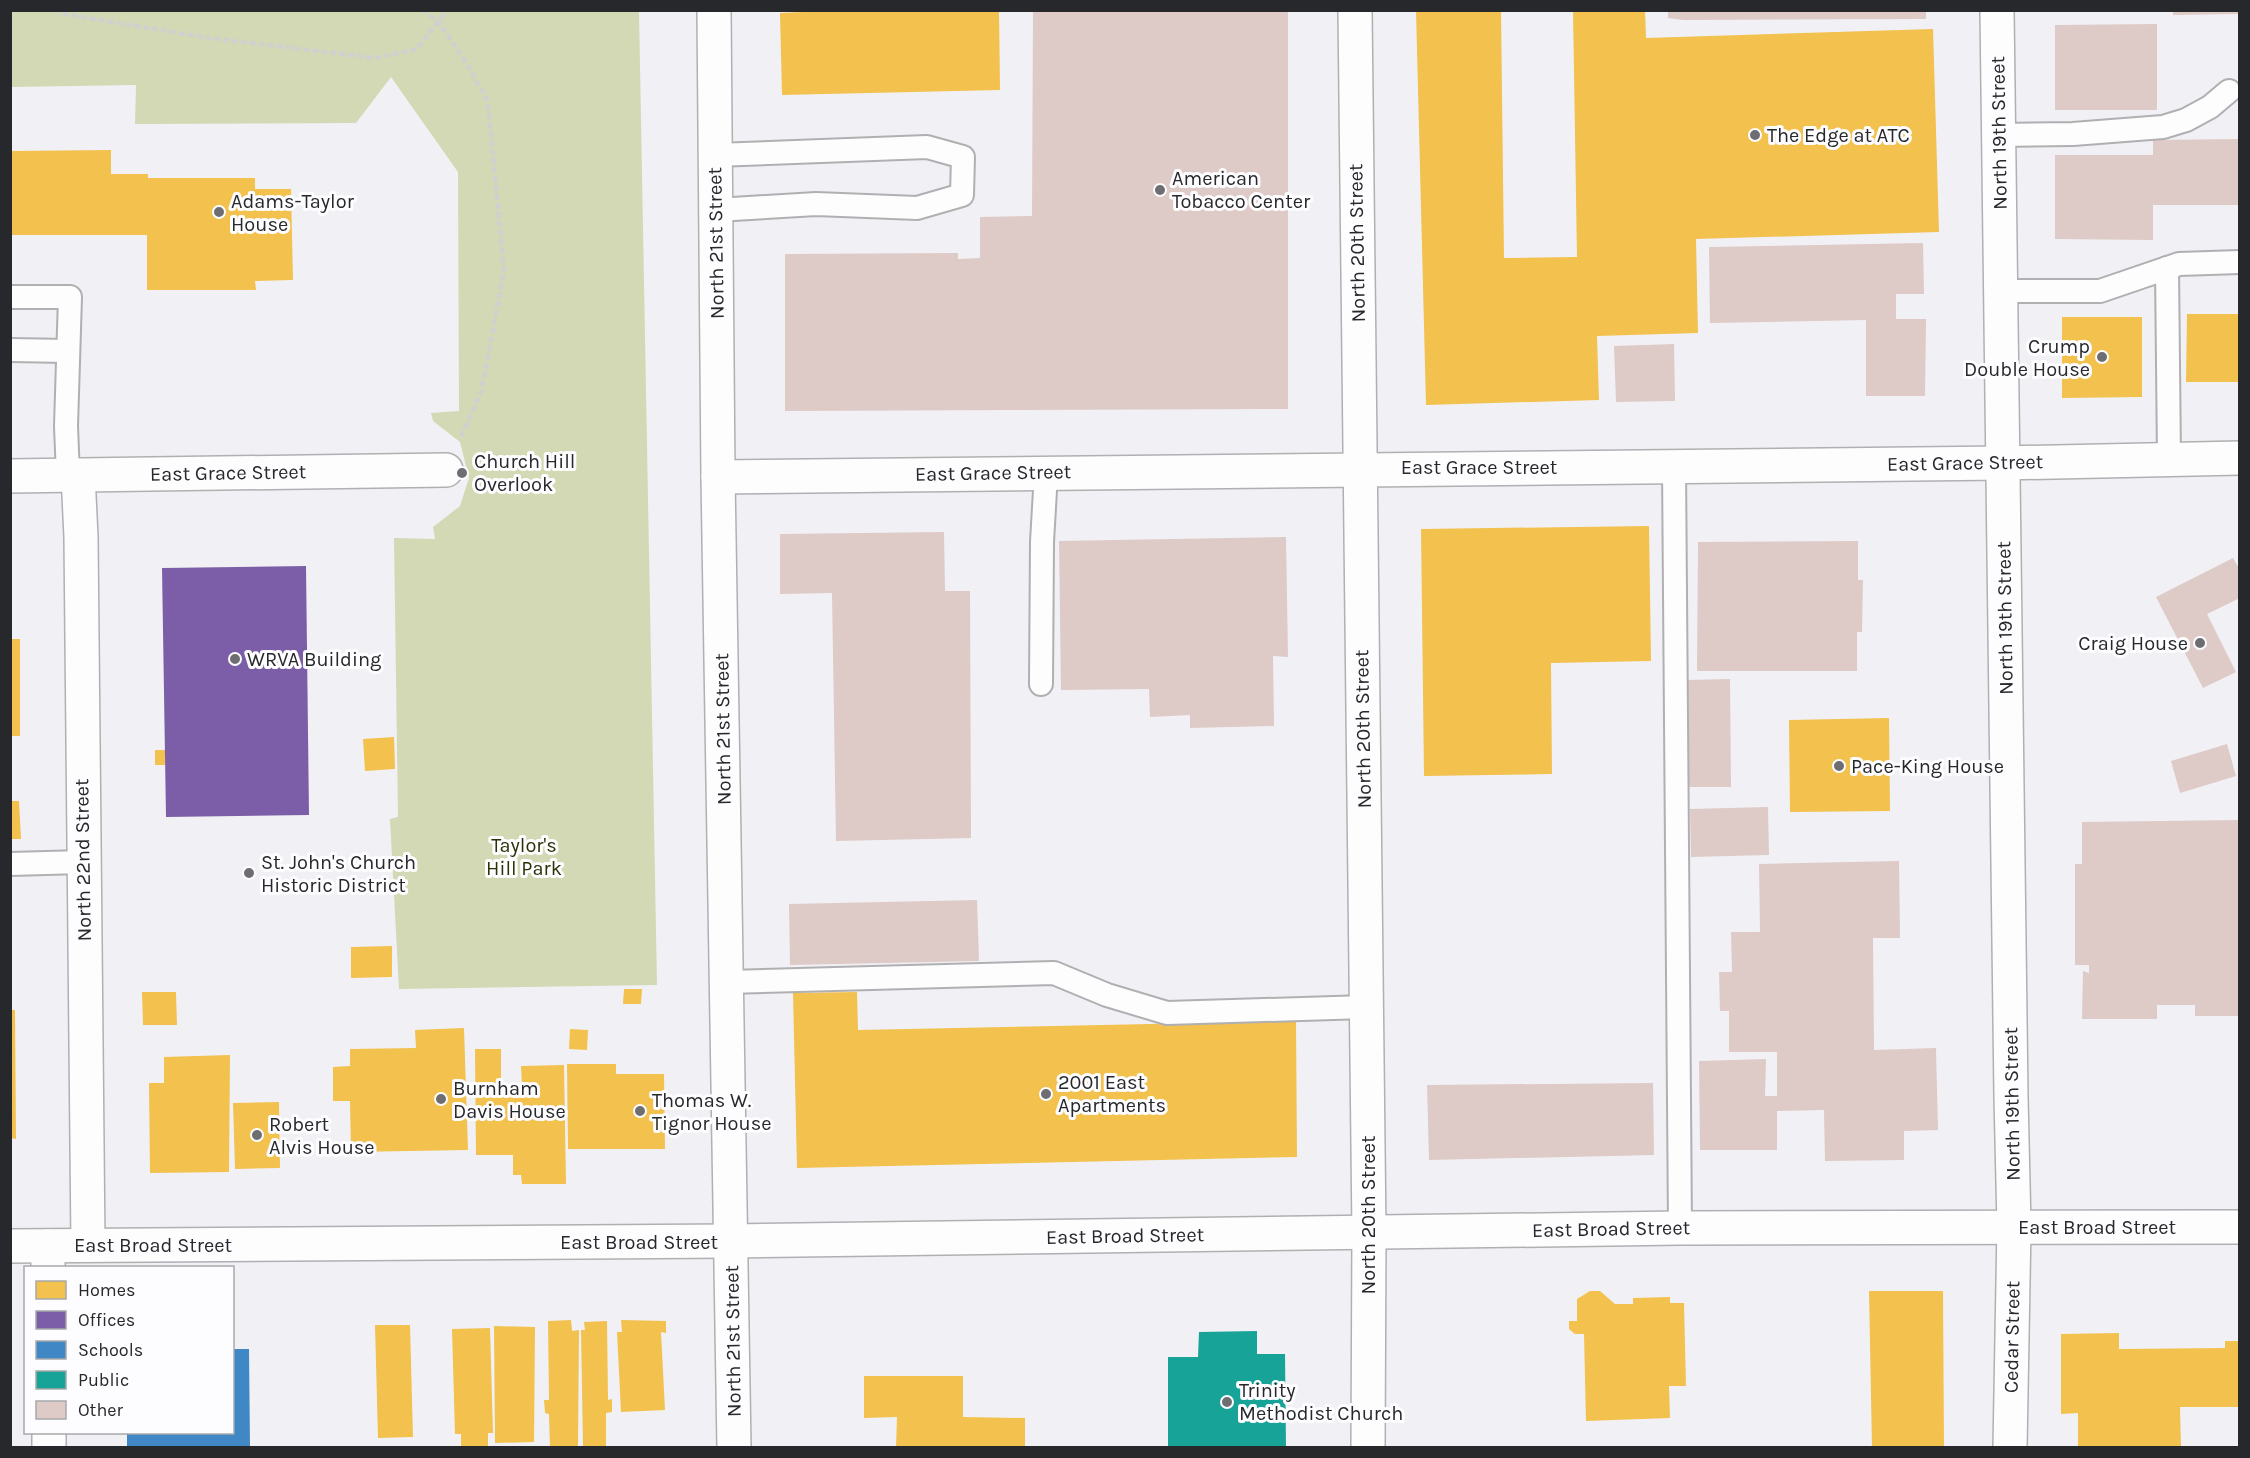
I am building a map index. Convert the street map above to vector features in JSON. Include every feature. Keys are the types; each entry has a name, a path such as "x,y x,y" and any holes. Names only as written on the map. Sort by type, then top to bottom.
{"street":[{"name":"North 21st Street","path":"714,10 718,477 734,1448"},
{"name":"North 20th Street","path":"1355,10 1369,1233 1368,1448"},
{"name":"North 19th Street","path":"1997,10 2014,1226"},
{"name":"East Grace Street","path":"718,477 1359,468 2004,463 2240,458"},
{"name":"East Grace Street","path":"10,476 446,470"},
{"name":"North 22nd Street","path":"73,475 81,537 88,1245"},
{"name":"Cedar Street","path":"2010,1448 2014,1226"},
{"name":"East Broad Street","path":"10,1246 48,1257 88,1245 732,1241 1680,1228 2240,1227"}],"lane":[{"path":"1999,135 2073,134 2163,127 2186,120 2210,107 2229,91"},
{"path":"715,155 927,147 963,157 962,195 917,208 816,204 716,210"},
{"path":"2001,291 2100,291 2179,264 2240,262"},
{"path":"2167,268 2169,459"},
{"path":"10,297 70,297 66,426 73,475"},
{"path":"10,350 68,351"},
{"path":"1674,466 1680,1228"},
{"path":"1041,684 1042,542 1046,473"},
{"path":"10,864 83,862"},
{"path":"728,982 1054,973 1107,995 1167,1013 1366,1007"}],"path":[{"path":"55,10 65,14 202,37 375,58 417,50 447,10"},
{"path":"422,10 438,21 487,99 504,272 481,392 446,470"}],"green space":[{"name":"Taylor's Hill Park","path":"10,11 639,11 657,985 399,989 390,819 398,817 394,538 435,539 433,527 460,506 469,478 460,442 433,421 431,413 459,411 458,172 391,77 356,123 135,124 136,85 11,87"}],"building: Homes":[{"path":"846,10 999,10 1000,90 782,95 780,13"},
{"name":"The Edge at ATC","path":"1416,10 1501,10 1504,258 1577,257 1573,10 1645,10 1646,38 1933,29 1939,232 1696,239 1698,333 1597,336 1599,400 1426,405"},
{"path":"111,150 111,174 148,174 148,178 255,178 255,189 291,189 293,280 255,281 256,290 147,290 147,235 10,235 10,151"},
{"path":"2187,314 2240,314 2240,382 2186,382"},
{"name":"Crump Double House","path":"2062,317 2142,317 2142,397 2062,398"},
{"path":"1649,526 1651,661 1551,663 1552,774 1424,776 1421,529"},
{"path":"10,639 20,639 20,736 10,736"},
{"name":"Pace-King House","path":"1889,718 1890,811 1790,812 1789,720"},
{"path":"394,737 395,769 365,771 363,739"},
{"path":"155,750 165,750 165,765 155,765"},
{"path":"10,801 19,801 21,839 10,839"},
{"path":"392,946 392,977 351,978 351,947"},
{"path":"624,989 642,989 641,1004 623,1004"},
{"path":"142,992 176,992 177,1025 143,1025"},
{"name":"2001 East Apartments","path":"857,992 858,1030 1296,1021 1297,1157 797,1168 793,993"},
{"path":"10,1010 15,1010 16,1139 10,1138"},
{"path":"464,1028 468,1150 351,1152 350,1101 333,1101 333,1067 350,1066 350,1049 416,1048 415,1030"},
{"path":"570,1029 588,1030 587,1050 569,1049"},
{"path":"475,1049 501,1049 501,1087 522,1086 521,1066 564,1065 566,1184 522,1184 521,1175 513,1175 513,1155 476,1155"},
{"path":"230,1055 229,1172 150,1173 149,1083 164,1083 164,1057"},
{"path":"567,1064 616,1064 616,1074 664,1074 665,1149 568,1149"},
{"name":"Robert Alvis House","path":"279,1102 280,1168 235,1169 233,1103"},
{"path":"1590,1291 1600,1291 1615,1304 1633,1304 1633,1298 1670,1297 1670,1303 1684,1303 1686,1386 1669,1386 1670,1418 1586,1421 1584,1334 1575,1334 1569,1329 1569,1321 1577,1321 1577,1299"},
{"path":"1869,1291 1943,1291 1944,1448 1872,1448"},
{"path":"571,1320 572,1331 579,1330 578,1448 550,1448 549,1414 545,1413 544,1400 549,1400 548,1321"},
{"path":"621,1320 666,1321 666,1333 661,1332 665,1410 621,1412 617,1332 622,1332"},
{"path":"607,1321 608,1400 612,1399 612,1412 606,1413 606,1448 583,1448 581,1330 585,1330 584,1322"},
{"path":"375,1325 410,1325 413,1437 378,1438"},
{"path":"494,1326 535,1327 534,1442 495,1443"},
{"path":"490,1328 493,1433 488,1433 488,1448 461,1448 461,1434 455,1434 452,1329"},
{"path":"2119,1333 2119,1349 2225,1348 2225,1341 2240,1341 2240,1407 2180,1407 2181,1448 2078,1448 2078,1413 2061,1414 2061,1334"},
{"path":"864,1376 963,1376 963,1417 1025,1418 1025,1448 896,1448 897,1417 864,1418"}],"building: Offices":[{"name":"WRVA Building","path":"306,566 309,815 166,817 162,568"}],"building: Schools":[{"path":"234,1349 249,1349 250,1448 127,1448 127,1434 234,1434"}],"building: Public":[{"name":"Trinity Methodist Church","path":"1257,1331 1257,1354 1285,1354 1286,1448 1168,1448 1168,1357 1198,1357 1199,1332"}],"building: Other":[{"name":"American Tobacco Center","path":"1033,10 1288,10 1288,409 785,411 785,254 958,253 958,259 980,258 980,217 1032,216"},
{"path":"1668,10 1926,10 1926,19 1683,20 1668,18"},
{"path":"2173,10 2240,10 2240,14 2173,15"},
{"path":"2157,24 2157,110 2055,110 2055,25"},
{"path":"2240,139 2240,205 2153,205 2153,240 2055,239 2055,155 2153,155 2153,140"},
{"path":"1923,243 1924,294 1896,294 1896,319 1926,319 1925,396 1866,396 1866,320 1710,323 1709,247"},
{"path":"1674,344 1675,401 1616,402 1614,346"},
{"path":"944,532 945,591 970,591 971,838 836,841 832,593 780,594 780,534"},
{"path":"1286,537 1288,657 1273,656 1274,726 1190,728 1190,715 1150,717 1149,689 1061,690 1059,541"},
{"path":"1858,541 1858,580 1863,580 1862,632 1857,632 1857,671 1697,671 1698,542"},
{"name":"Craig House","path":"2233,558 2240,570 2240,598 2207,614 2236,672 2203,688 2156,597"},
{"path":"1730,679 1731,787 1689,787 1688,680"},
{"path":"2227,744 2236,776 2180,793 2171,761"},
{"path":"1768,807 1769,855 1691,857 1690,809"},
{"path":"2240,820 2240,1016 2195,1016 2195,1005 2157,1005 2157,1019 2082,1019 2083,971 2089,973 2089,965 2075,965 2075,864 2082,864 2082,822"},
{"path":"1899,861 1900,938 1873,938 1874,1050 1936,1048 1938,1130 1904,1131 1904,1160 1825,1161 1824,1110 1777,1111 1777,1150 1700,1150 1699,1061 1766,1059 1765,1096 1777,1096 1777,1052 1729,1052 1729,1011 1720,1011 1719,972 1732,972 1731,932 1760,932 1759,864"},
{"path":"977,900 979,961 790,965 789,904"},
{"path":"1653,1083 1654,1155 1429,1160 1427,1085"}],"place":[{"name":"The Edge at ATC","path":"1755,135"},
{"name":"American Tobacco Center","path":"1160,190"},
{"name":"Adams-Taylor House","path":"219,212"},
{"name":"Crump Double House","path":"2102,357"},
{"name":"Church Hill Overlook","path":"462,473"},
{"name":"Craig House","path":"2200,643"},
{"name":"WRVA Building","path":"235,659"},
{"name":"Pace-King House","path":"1839,766"},
{"name":"St. John's Church Historic District","path":"249,873"},
{"name":"2001 East Apartments","path":"1046,1094"},
{"name":"Burnham Davis House","path":"441,1099"},
{"name":"Thomas W. Tignor House","path":"640,1111"},
{"name":"Robert Alvis House","path":"257,1135"},
{"name":"Trinity Methodist Church","path":"1227,1402"}]}
